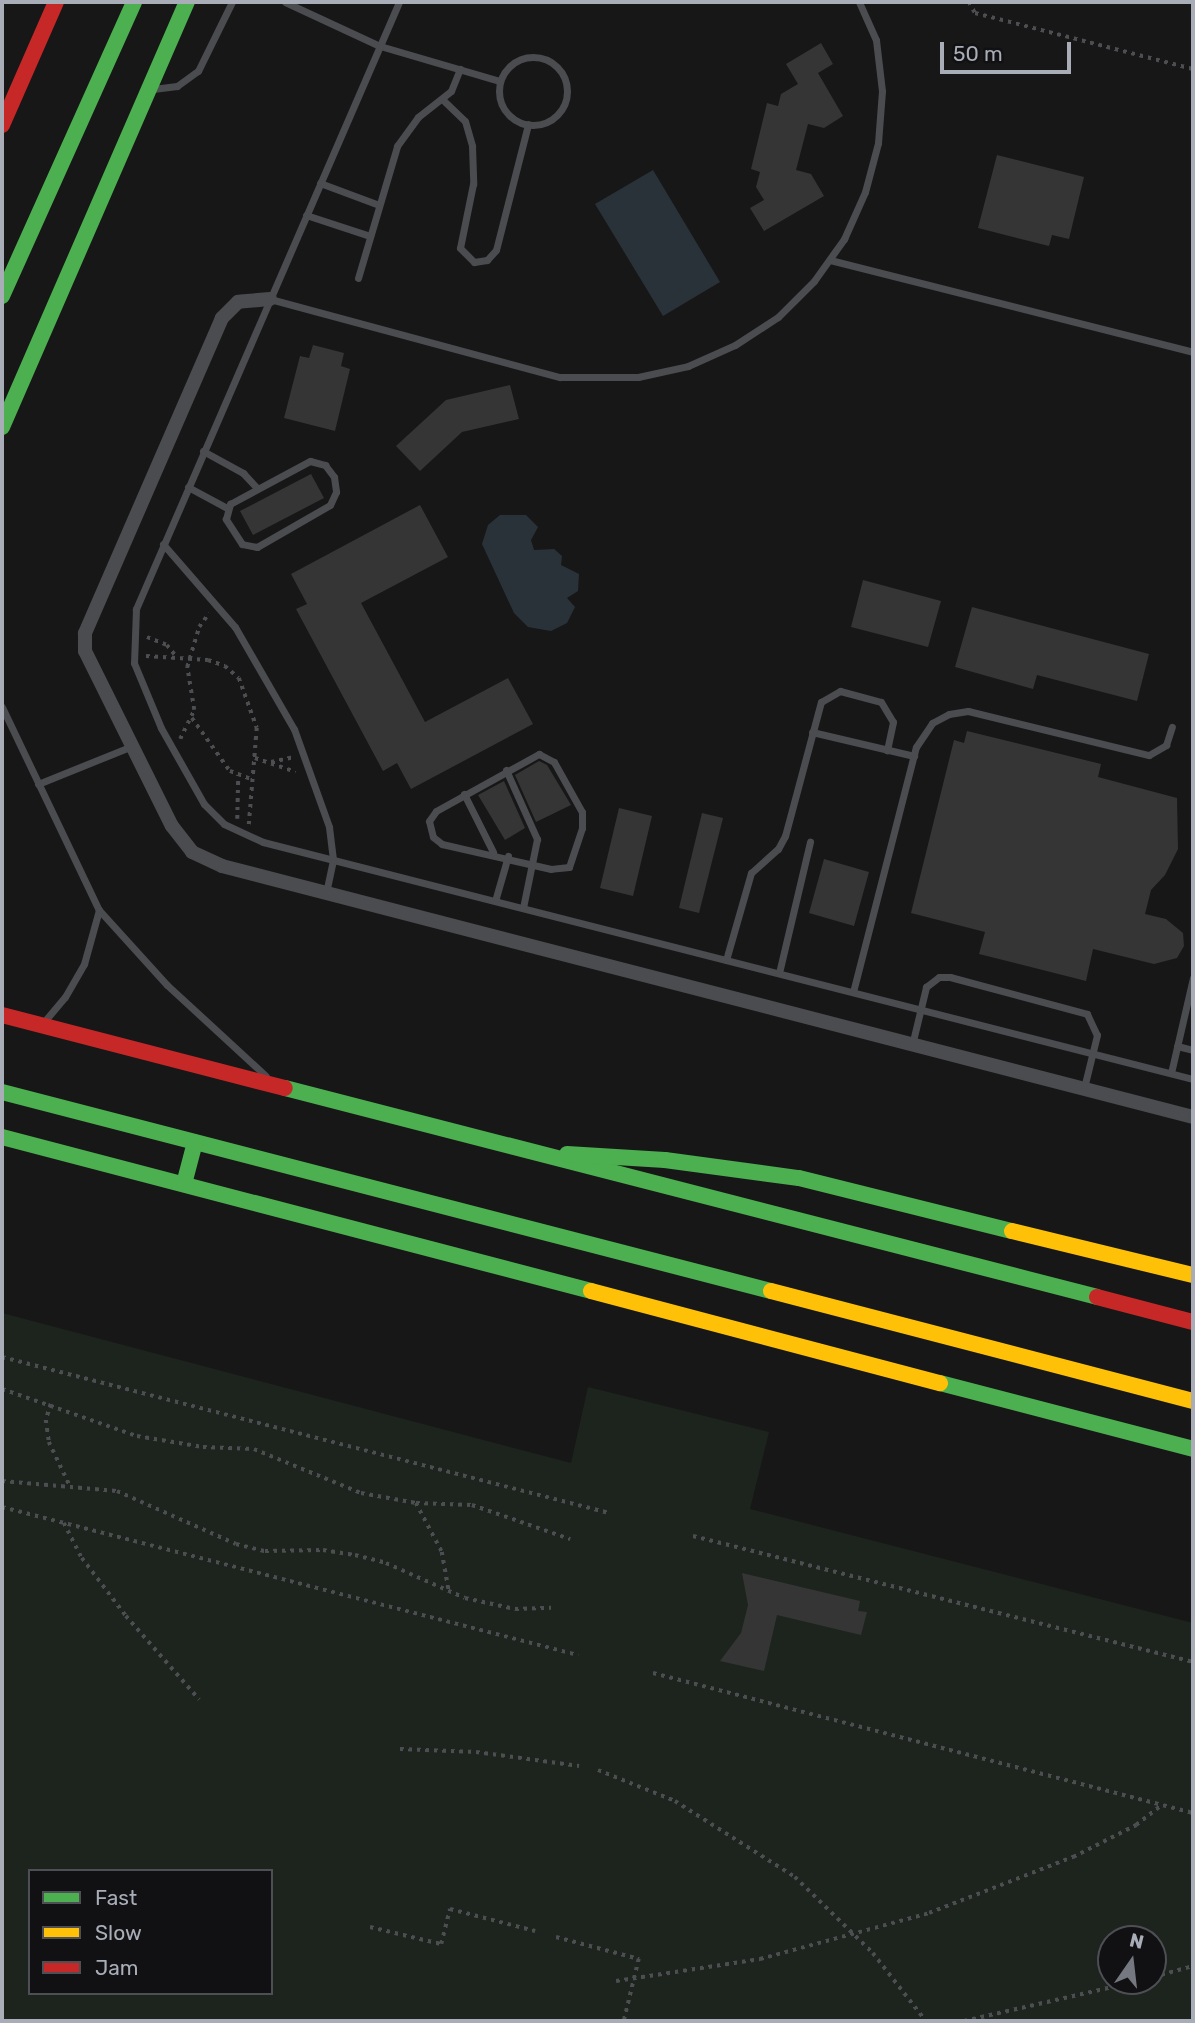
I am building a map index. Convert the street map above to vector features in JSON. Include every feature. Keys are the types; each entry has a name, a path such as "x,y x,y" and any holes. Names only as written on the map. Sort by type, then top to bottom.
{"main road":[{"path":"2,125 56,2"},
{"path":"2,296 134,2"},
{"path":"2,427 187,2"},
{"path":"2,1015 1193,1322"},
{"path":"2,1092 1193,1401"},
{"path":"2,1137 1193,1449"},
{"path":"184,1184 195,1142"},
{"path":"530,1152 665,1160 799,1178 1193,1275"}],"street":[{"path":"270,299 238,302 222,318 89,614 85,651 172,825 192,852 222,866 326,894 1193,1117"}],"lane":[{"path":"149,89 177,86 192,77 232,2"},
{"path":"285,2 380,46 500,81"},
{"path":"399,2 140,598 132,632 134,663 172,749 204,804 236,831 249,838 1193,1079"},
{"path":"270,299 535,373 612,380 663,373 735,345 797,300 830,260 866,192 881,117 876,40 859,2"},
{"path":"528,57 547,60 562,72 567,91 562,109 547,121 528,124 504,109 500,81 511,65 528,57"},
{"path":"358,278 402,135 418,117 443,100 460,69"},
{"path":"443,100 465,121 472,146 473,184 460,248 474,262 487,260 496,250 528,124"},
{"path":"320,183 379,205"},
{"path":"306,215 370,236"},
{"path":"830,260 1193,352"},
{"path":"203,451 243,473 257,488"},
{"path":"310,461 331,470 337,484 334,499 324,510 253,548 242,544 233,533 226,519 227,508 257,488 310,461"},
{"path":"188,487 227,508"},
{"path":"163,544 217,603 267,677 306,756 329,827 333,860 326,894"},
{"path":"726,960 751,873 778,849 785,836 821,702 833,693 847,692 887,707 892,722 887,750"},
{"path":"2,707 99,910 176,994 279,1087"},
{"path":"853,992 914,756 932,723 958,711 1143,755 1161,750 1172,727"},
{"path":"812,732 914,756"},
{"path":"38,784 132,746"},
{"path":"533,755 550,758 582,811 573,862 557,871 493,852 442,844 430,832 432,815 506,770 533,755"},
{"path":"506,770 533,822 535,864 523,908"},
{"path":"464,794 493,852"},
{"path":"779,973 810,842"},
{"path":"495,901 508,856"},
{"path":"41,1025 75,981 90,947 99,910"},
{"path":"1171,1073 1191,998 1193,978"},
{"path":"912,1045 926,987 934,979 962,980 1082,1011 1096,1029 1093,1053 1083,1089"},
{"path":"1177,1046 1193,1050"}],"path":[{"path":"969,2 975,13 1193,69"},
{"path":"217,603 199,627 189,659 192,718 209,747 238,775 251,779"},
{"path":"132,632 163,642 175,656"},
{"path":"134,663 150,654 175,656 217,662 239,678 256,718 249,838"},
{"path":"172,749 192,718"},
{"path":"269,763 306,756"},
{"path":"255,758 314,778"},
{"path":"236,831 238,775"},
{"path":"2,1357 609,1513"},
{"path":"2,1389 137,1436 203,1447 254,1449 294,1463 334,1485 416,1503 472,1505 570,1539"},
{"path":"51,1404 46,1420 49,1442 69,1485"},
{"path":"2,1481 117,1491 236,1544 265,1551 323,1550 355,1555 386,1563 449,1591 515,1609 551,1608"},
{"path":"416,1503 442,1552 449,1591"},
{"path":"2,1507 578,1655"},
{"path":"64,1523 82,1558 126,1616 199,1699"},
{"path":"693,1536 1193,1662"},
{"path":"653,1673 1193,1813"},
{"path":"400,1749 489,1753 579,1766"},
{"path":"598,1770 675,1801 730,1833 795,1877 855,1935 926,2021"},
{"path":"616,1981 760,1959 855,1935 1009,1885 1136,1825 1162,1805"},
{"path":"370,1927 441,1944 450,1909 535,1931"},
{"path":"556,1937 639,1959 624,2021"},
{"path":"1167,1973 1193,1966"},
{"path":"964,2021 1097,1990"}],"shaded area":[{"path":"653,170 720,282 663,316 595,204"},
{"path":"500,515 526,515 538,527 531,540 534,550 554,549 562,556 561,565 579,574 578,591 567,598 575,607 567,623 551,631 528,627 514,613 482,544 488,525"},
{"path":"2,1313 571,1463 588,1387 769,1432 750,1509 1193,1623 1193,2021 2,2021"}],"building":[{"path":"821,43 833,64 818,73 843,116 824,128 808,124 796,170 811,174 824,196 764,231 750,208 764,200 756,187 760,172 751,169 767,103 778,106 781,94 798,84 786,64"},
{"path":"997,155 1084,177 1069,239 1052,235 1049,246 978,228"},
{"path":"313,345 344,353 341,366 350,369 335,431 284,418 300,356 309,358"},
{"path":"510,385 519,419 462,432 420,471 396,446 446,400"},
{"path":"311,474 324,498 253,535 240,511"},
{"path":"420,505 448,557 361,603 425,722 508,678 533,724 411,789 397,763 383,771 296,609 307,604 291,574"},
{"path":"863,580 941,601 928,647 851,627"},
{"path":"972,607 1149,654 1137,701 1037,675 1033,689 955,667"},
{"path":"967,731 1101,764 1098,777 1177,798 1178,849 1165,875 1151,890 1145,914 1166,919 1183,933 1184,946 1177,958 1154,964 1093,949 1086,981 979,954 985,932 911,913 954,740 964,743"},
{"path":"539,761 547,765 571,805 536,822 515,775"},
{"path":"504,781 525,828 505,840 478,795"},
{"path":"619,808 652,816 633,896 600,888"},
{"path":"702,813 723,818 699,913 679,908"},
{"path":"824,859 869,872 854,926 809,913"},
{"path":"742,1573 860,1601 858,1611 867,1612 861,1635 777,1615 764,1671 720,1661 741,1633 748,1605"}],"traffic: fast":[{"path":"2,296 134,2"},
{"path":"2,427 187,2"},
{"path":"285,1088 1097,1297"},
{"path":"2,1092 771,1291"},
{"path":"2,1137 591,1291"},
{"path":"184,1184 195,1142"},
{"path":"567,1154 665,1160 799,1178 1012,1231"},
{"path":"940,1383 1193,1449"}],"traffic: slow":[{"path":"1012,1231 1193,1275"},
{"path":"591,1291 940,1383"},
{"path":"771,1291 1193,1401"}],"traffic: jam":[{"path":"2,125 56,2"},
{"path":"2,1015 285,1088"},
{"path":"1097,1297 1193,1322"}]}
